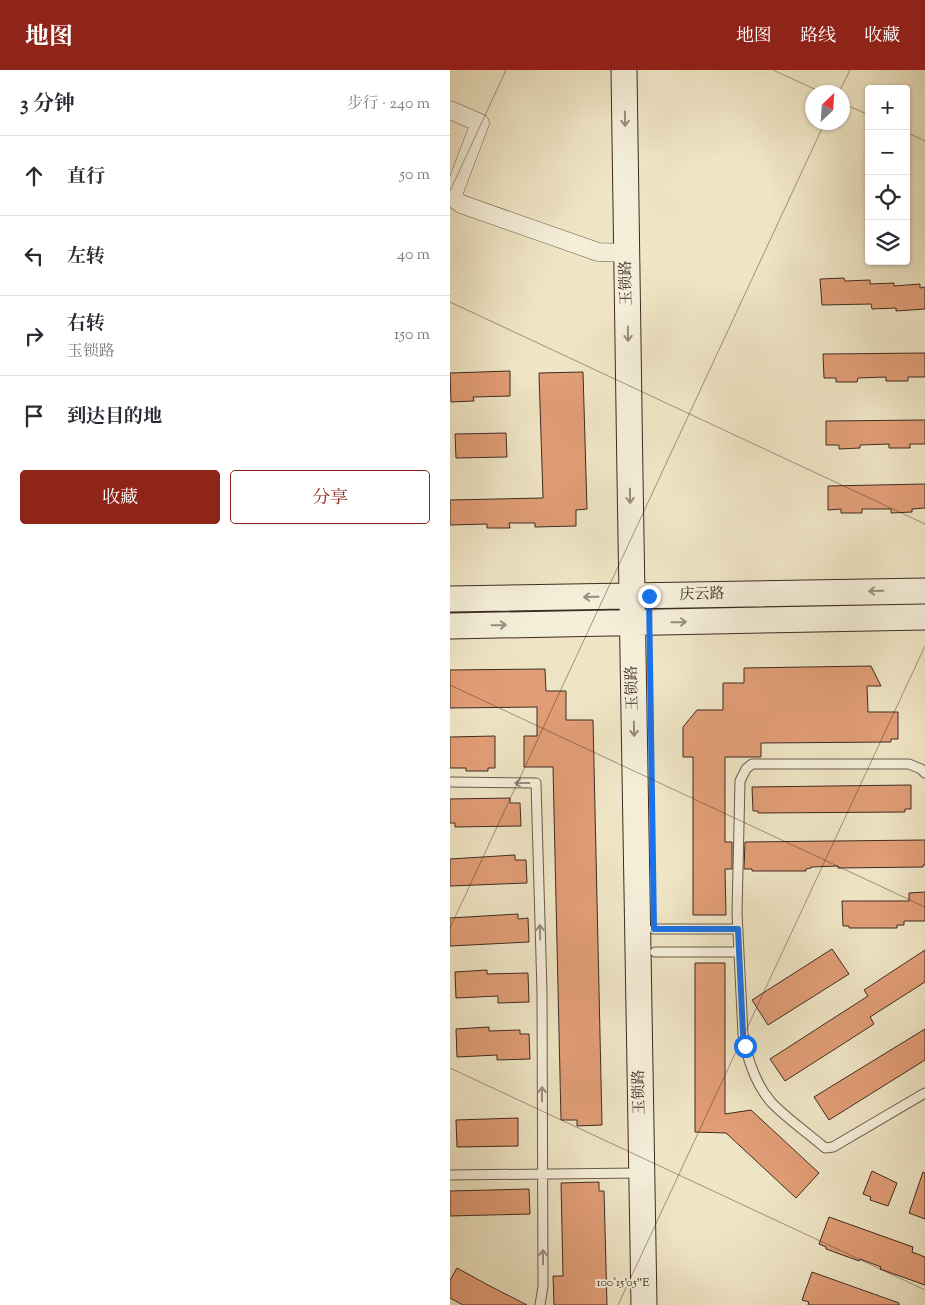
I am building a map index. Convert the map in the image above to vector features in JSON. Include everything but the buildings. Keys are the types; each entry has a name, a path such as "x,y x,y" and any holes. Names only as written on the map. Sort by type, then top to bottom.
{"street":[{"name":"玉锁路","path":"624,70 627,253 655,941 661,1305"},
{"name":"玉锁路","path":"640,596 641,70"},
{"path":"450,110 480,122 452,197 460,204 598,252 627,253"},
{"name":"庆云路","path":"450,599 925,590"},
{"name":"庆云路","path":"450,626 925,618"},
{"name":"玉锁路","path":"641,623 644,1305"}],"lane":[{"path":"925,773 921,769 909,764 752,764 740,781 738,820 738,929 743,1034 753,1070 772,1102 825,1148 834,1147 925,1093"},
{"path":"450,782 536,783 542,992 544,1286 540,1305"},
{"path":"655,941 738,929"},
{"path":"655,941 739,952"},
{"path":"450,1175 642,1173"}],"route":[{"path":"649,596 654,929 738,929 745,1046"}]}
